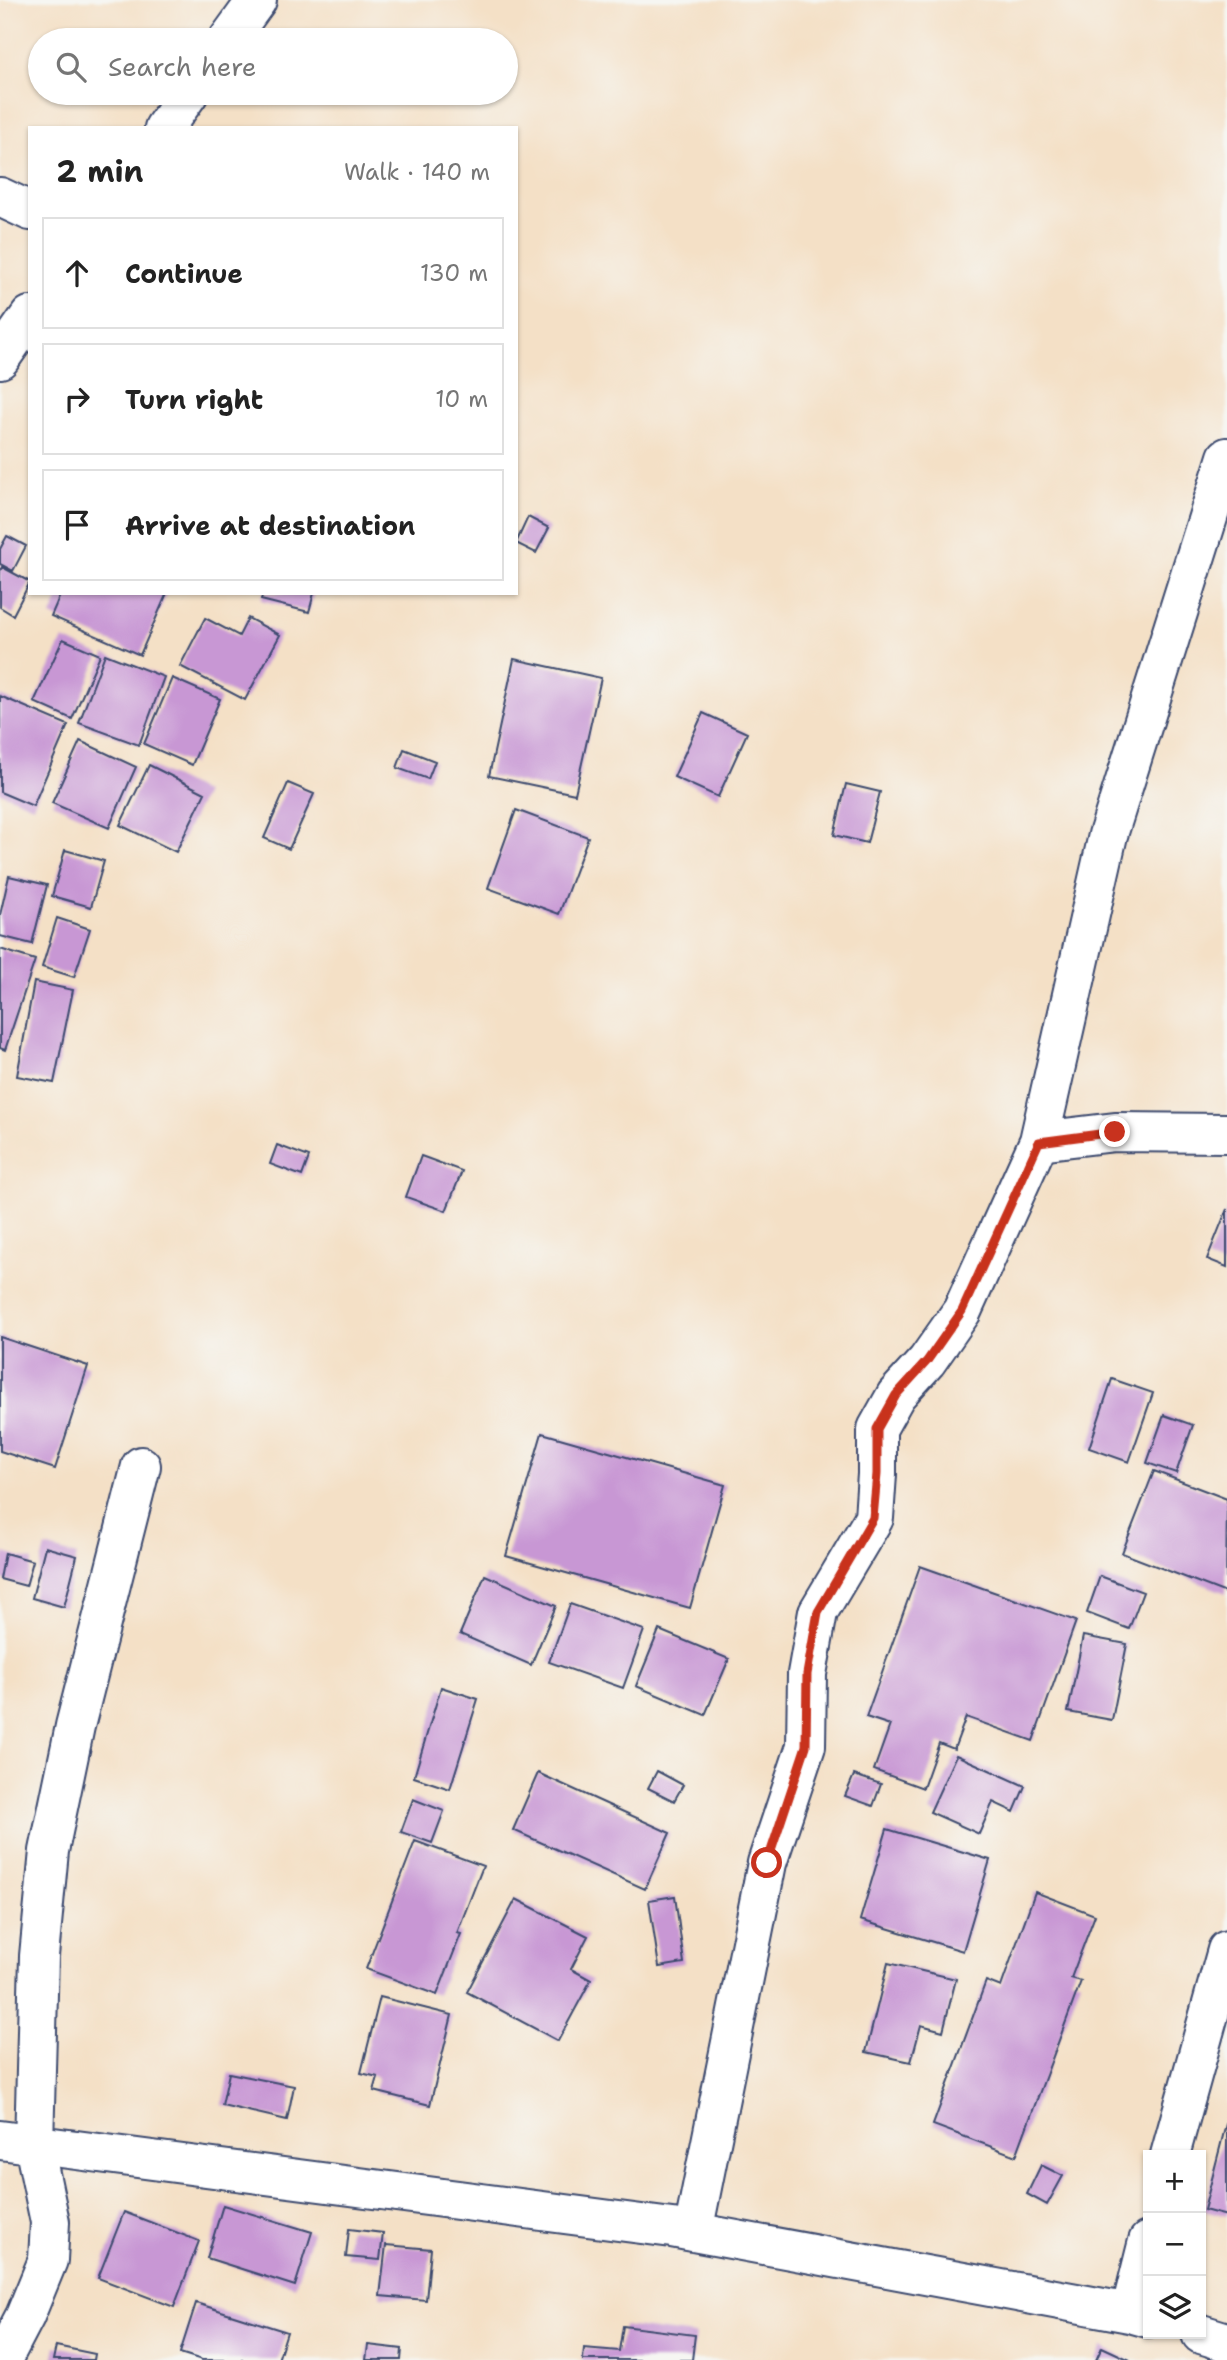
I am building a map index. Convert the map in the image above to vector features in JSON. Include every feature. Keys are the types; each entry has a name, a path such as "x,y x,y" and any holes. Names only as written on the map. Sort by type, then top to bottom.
{"street":[{"path":"237,28 257,0"},
{"path":"165,126 180,105"},
{"path":"0,197 28,210"},
{"path":"0,359 28,319"},
{"path":"692,2232 767,1863 806,1746 807,1674 818,1612 873,1518 877,1429 896,1395 927,1361 962,1311 1039,1142 1108,835 1227,457"},
{"path":"1039,1142 1115,1132 1227,1133"},
{"path":"2,2360 25,2316 48,2260 50,2222 17,2143 49,1851 75,1726 141,1466"},
{"path":"1171,2150 1227,1950"},
{"path":"17,2143 692,2232 1139,2316 1144,2276"},
{"path":"1206,2336 1227,2342"}],"building":[{"path":"528,517 549,528 536,553 518,544"},
{"path":"7,536 26,546 13,571 0,564 0,549"},
{"path":"2,567 28,581 13,615 0,607"},
{"path":"60,595 166,595 140,655 51,616"},
{"path":"262,595 313,595 309,612 261,600"},
{"path":"205,618 239,636 248,618 280,635 245,700 180,666"},
{"path":"63,639 100,655 72,719 34,702"},
{"path":"105,654 164,677 139,745 79,723"},
{"path":"514,659 601,678 575,794 489,776"},
{"path":"172,678 220,699 192,765 144,744"},
{"path":"0,696 68,725 33,806 0,792"},
{"path":"703,713 747,733 718,797 674,777"},
{"path":"80,741 136,767 109,828 52,803"},
{"path":"404,749 435,761 428,779 397,768"},
{"path":"149,765 205,793 176,852 120,825"},
{"path":"288,783 314,794 289,849 264,838"},
{"path":"846,784 880,792 867,843 834,835"},
{"path":"516,810 588,837 559,914 488,888"},
{"path":"65,850 104,861 91,907 52,896"},
{"path":"9,876 47,885 32,944 0,936 0,915"},
{"path":"57,918 90,929 74,977 42,967"},
{"path":"0,949 35,960 5,1050 0,1048"},
{"path":"34,982 73,990 54,1083 17,1076"},
{"path":"277,1145 309,1157 302,1176 270,1164"},
{"path":"421,1156 462,1171 446,1211 406,1197"},
{"path":"1227,1209 1227,1267 1207,1259"},
{"path":"0,1337 88,1366 55,1469 0,1451"},
{"path":"1112,1379 1153,1393 1129,1462 1089,1448"},
{"path":"1164,1415 1193,1425 1176,1473 1147,1463"},
{"path":"542,1433 725,1485 690,1608 506,1556"},
{"path":"1154,1471 1227,1499 1226,1593 1122,1553"},
{"path":"45,1547 77,1556 64,1607 32,1598"},
{"path":"5,1553 33,1561 26,1586 0,1579"},
{"path":"920,1566 1076,1621 1033,1741 966,1717 954,1749 939,1743 923,1788 874,1770 890,1725 866,1717"},
{"path":"485,1575 556,1606 531,1665 460,1634"},
{"path":"1100,1576 1143,1592 1129,1629 1087,1613"},
{"path":"570,1604 644,1630 623,1688 549,1662"},
{"path":"659,1630 729,1659 705,1715 636,1686"},
{"path":"1083,1636 1127,1644 1112,1720 1068,1712"},
{"path":"441,1687 478,1699 450,1789 414,1777"},
{"path":"956,1755 1025,1786 1014,1812 993,1802 979,1834 930,1812"},
{"path":"657,1771 683,1785 674,1801 648,1788"},
{"path":"538,1773 670,1833 645,1889 513,1830"},
{"path":"854,1775 881,1784 873,1806 845,1796"},
{"path":"413,1799 444,1811 432,1843 401,1832"},
{"path":"887,1829 990,1860 963,1951 860,1920"},
{"path":"415,1841 483,1866 457,1933 461,1934 437,1995 366,1969"},
{"path":"1035,1892 1095,1915 1071,1978 1081,1981 1016,2156 933,2125 986,1981 1001,1987"},
{"path":"675,1896 684,1963 659,1967 649,1900"},
{"path":"516,1899 588,1936 571,1969 591,1980 558,2041 467,1992"},
{"path":"888,1963 956,1979 943,2031 921,2025 911,2062 866,2052"},
{"path":"380,1997 452,2015 430,2105 374,2091 378,2077 361,2073"},
{"path":"229,2073 294,2086 287,2120 222,2105"},
{"path":"1227,2124 1227,2216 1206,2211"},
{"path":"1041,2165 1063,2176 1047,2205 1027,2194"},
{"path":"223,2205 312,2232 295,2286 207,2258"},
{"path":"124,2212 199,2241 174,2307 98,2278"},
{"path":"349,2229 383,2233 380,2260 346,2257"},
{"path":"386,2245 431,2249 426,2300 380,2296"},
{"path":"196,2303 287,2332 278,2360 202,2360 180,2353"},
{"path":"623,2326 695,2335 692,2360 583,2360 584,2348 619,2351"},
{"path":"368,2345 402,2349 401,2360 366,2360"},
{"path":"56,2346 95,2354 94,2360 53,2360"},
{"path":"1102,2347 1130,2360 1096,2360"}],"route":[{"path":"767,1863 806,1746 807,1674 818,1612 873,1518 877,1429 896,1395 927,1361 962,1311 1039,1142 1115,1132"}]}
